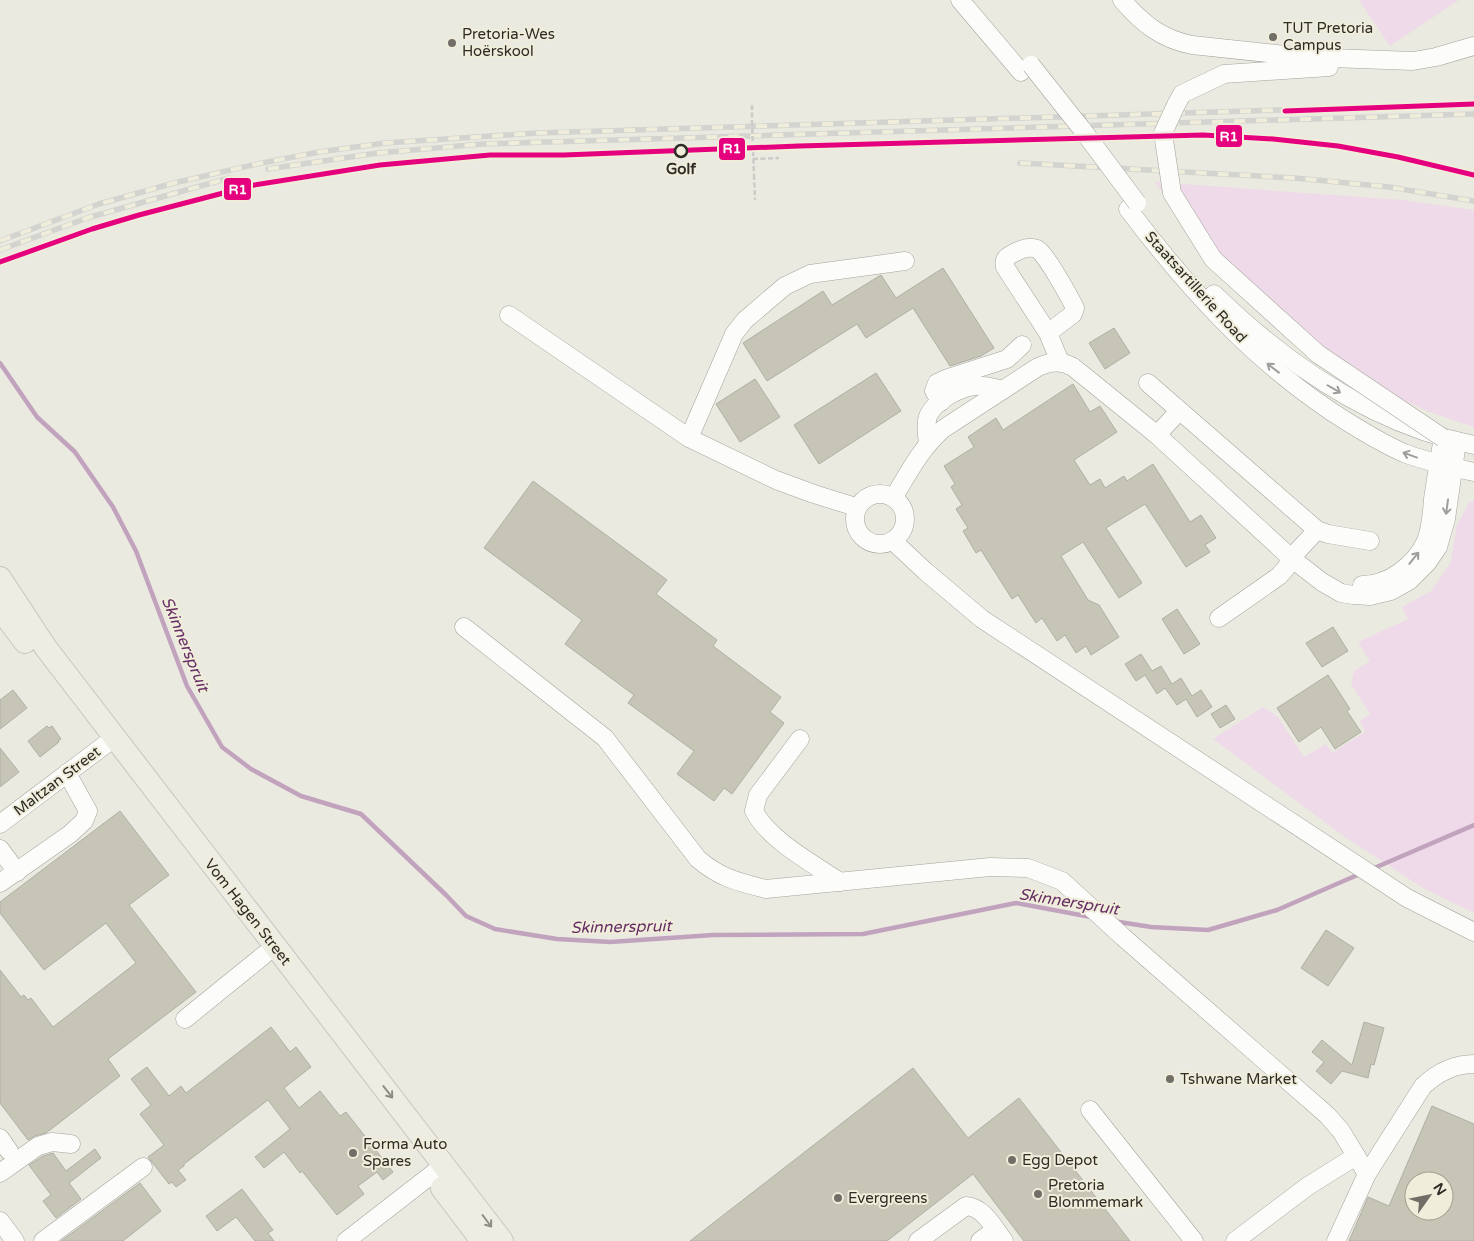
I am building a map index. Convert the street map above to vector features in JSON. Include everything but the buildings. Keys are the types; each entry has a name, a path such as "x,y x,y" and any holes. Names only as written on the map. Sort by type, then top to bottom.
{"main road":[{"name":"Vom Hagen Street","path":"0,578 109,742 264,955 438,1170 502,1241"},
{"name":"Vom Hagen Street","path":"0,609 109,742 438,1170 482,1241"}],"street":[{"name":"Staatsartillerie Road","path":"960,0 1026,69"},
{"name":"Staatsartillerie Road","path":"973,0 1133,206 1202,282 1269,344 1320,381 1342,394 1401,423 1458,442"},
{"path":"1122,0 1152,29 1176,42 1304,56 1413,61"},
{"path":"894,497 920,452 958,419 1038,368 1046,364 1060,362 1073,367 1157,435 1291,558 1322,582 1341,593 1370,596 1392,591 1417,575 1438,547 1446,519 1446,466 1458,442 1318,354 1213,259 1172,193 1163,133 1182,94 1224,74 1413,61 1443,56 1474,46"},
{"name":"Staatsartillerie Road","path":"1133,206 1173,266 1264,361 1312,398 1360,431 1404,453 1446,466 1474,472"},
{"path":"1048,333 1072,314 1074,308 1044,255 1036,249 1027,248 1012,253 1004,262 1005,267 1048,333 1060,362"},
{"path":"689,438 734,334 745,320 785,286 810,274 905,261"},
{"path":"509,315 689,438 776,480 856,507"},
{"path":"940,402 934,391 937,383 1007,359 1022,345"},
{"path":"1148,383 1317,530 1328,534 1370,541"},
{"path":"928,444 928,416 945,398 964,389 976,386 1003,390"},
{"path":"1157,435 1179,411"},
{"path":"880,492 894,497 903,506 906,519 902,532 893,541 881,545 868,542 858,533 854,520 856,507 866,496 880,492"},
{"path":"1219,618 1279,576 1291,558 1317,530"},
{"path":"893,541 982,620 1407,898 1474,932"},
{"path":"464,627 605,738 698,859 712,871 734,881 766,889 990,867 1028,868 1062,881 1123,937 1327,1115 1341,1131 1367,1174"},
{"path":"800,739 758,795 754,811 760,823 776,838 840,882"},
{"name":"Maltzan Street","path":"0,824 109,742"},
{"path":"0,883 70,834 84,821 88,811 85,802 67,773"},
{"path":"0,849 17,872"},
{"path":"184,1019 264,955"},
{"path":"1336,1241 1367,1174 1423,1086 1432,1078 1451,1068 1464,1064 1474,1064"},
{"path":"1090,1110 1194,1241"},
{"path":"0,1173 38,1146 52,1142 71,1144"},
{"path":"1235,1241 1308,1186 1356,1156"},
{"path":"43,1241 143,1167"},
{"path":"346,1241 438,1170"},
{"path":"918,1241 966,1206 973,1207 982,1213 999,1235 980,1241"},
{"path":"0,1221 15,1241"}],"path":[{"path":"752,104 755,200"},
{"path":"754,159 779,158"}],"shaded area":[{"path":"1359,0 1459,0 1390,46"},
{"path":"1154,182 1403,200 1474,210 1474,427 1427,411 1352,372 1220,258"},
{"path":"1474,500 1474,913 1423,888 1345,837 1213,739 1263,707 1278,717 1304,757 1326,744 1332,753 1365,732 1360,721 1370,714 1351,684 1354,671 1370,661 1358,642 1408,619 1402,607 1431,591 1450,564 1457,525 1469,503"}],"waterway":[{"name":"Skinnerspruit","path":"0,363 37,417 75,452 113,507 136,551 187,686 222,747 251,769 301,796 361,814 466,916 495,929 557,939 610,942 713,935 863,934 1016,903 1091,917"},
{"name":"Skinnerspruit","path":"1372,869 1474,825"},
{"name":"Skinnerspruit","path":"1113,921 1151,927 1208,930 1277,910 1362,873"}],"railway":[{"path":"0,241 99,204 174,183 319,152 385,143 537,133 1474,104"},
{"path":"268,169 378,153 482,144 1474,114"},
{"path":"1020,163 1295,178 1389,187 1474,201"},
{"path":"0,250 87,218 229,178"}],"transit line":[{"name":"R1","path":"1285,111 1474,104"},
{"name":"R1","path":"0,262 92,229 254,185 380,165 490,155 564,155 799,146 1203,135 1273,139 1338,146 1398,157 1474,175"}],"place":[{"name":"TUT Pretoria Campus","path":"1273,37"},
{"name":"Pretoria-Wes Hoërskool","path":"452,43"},
{"name":"Golf","path":"681,151"},
{"name":"Tshwane Market","path":"1170,1079"},
{"name":"Forma Auto Spares","path":"353,1153"},
{"name":"Egg Depot","path":"1012,1160"},
{"name":"Pretoria Blommemark","path":"1038,1194"},
{"name":"Evergreens","path":"838,1198"}]}
